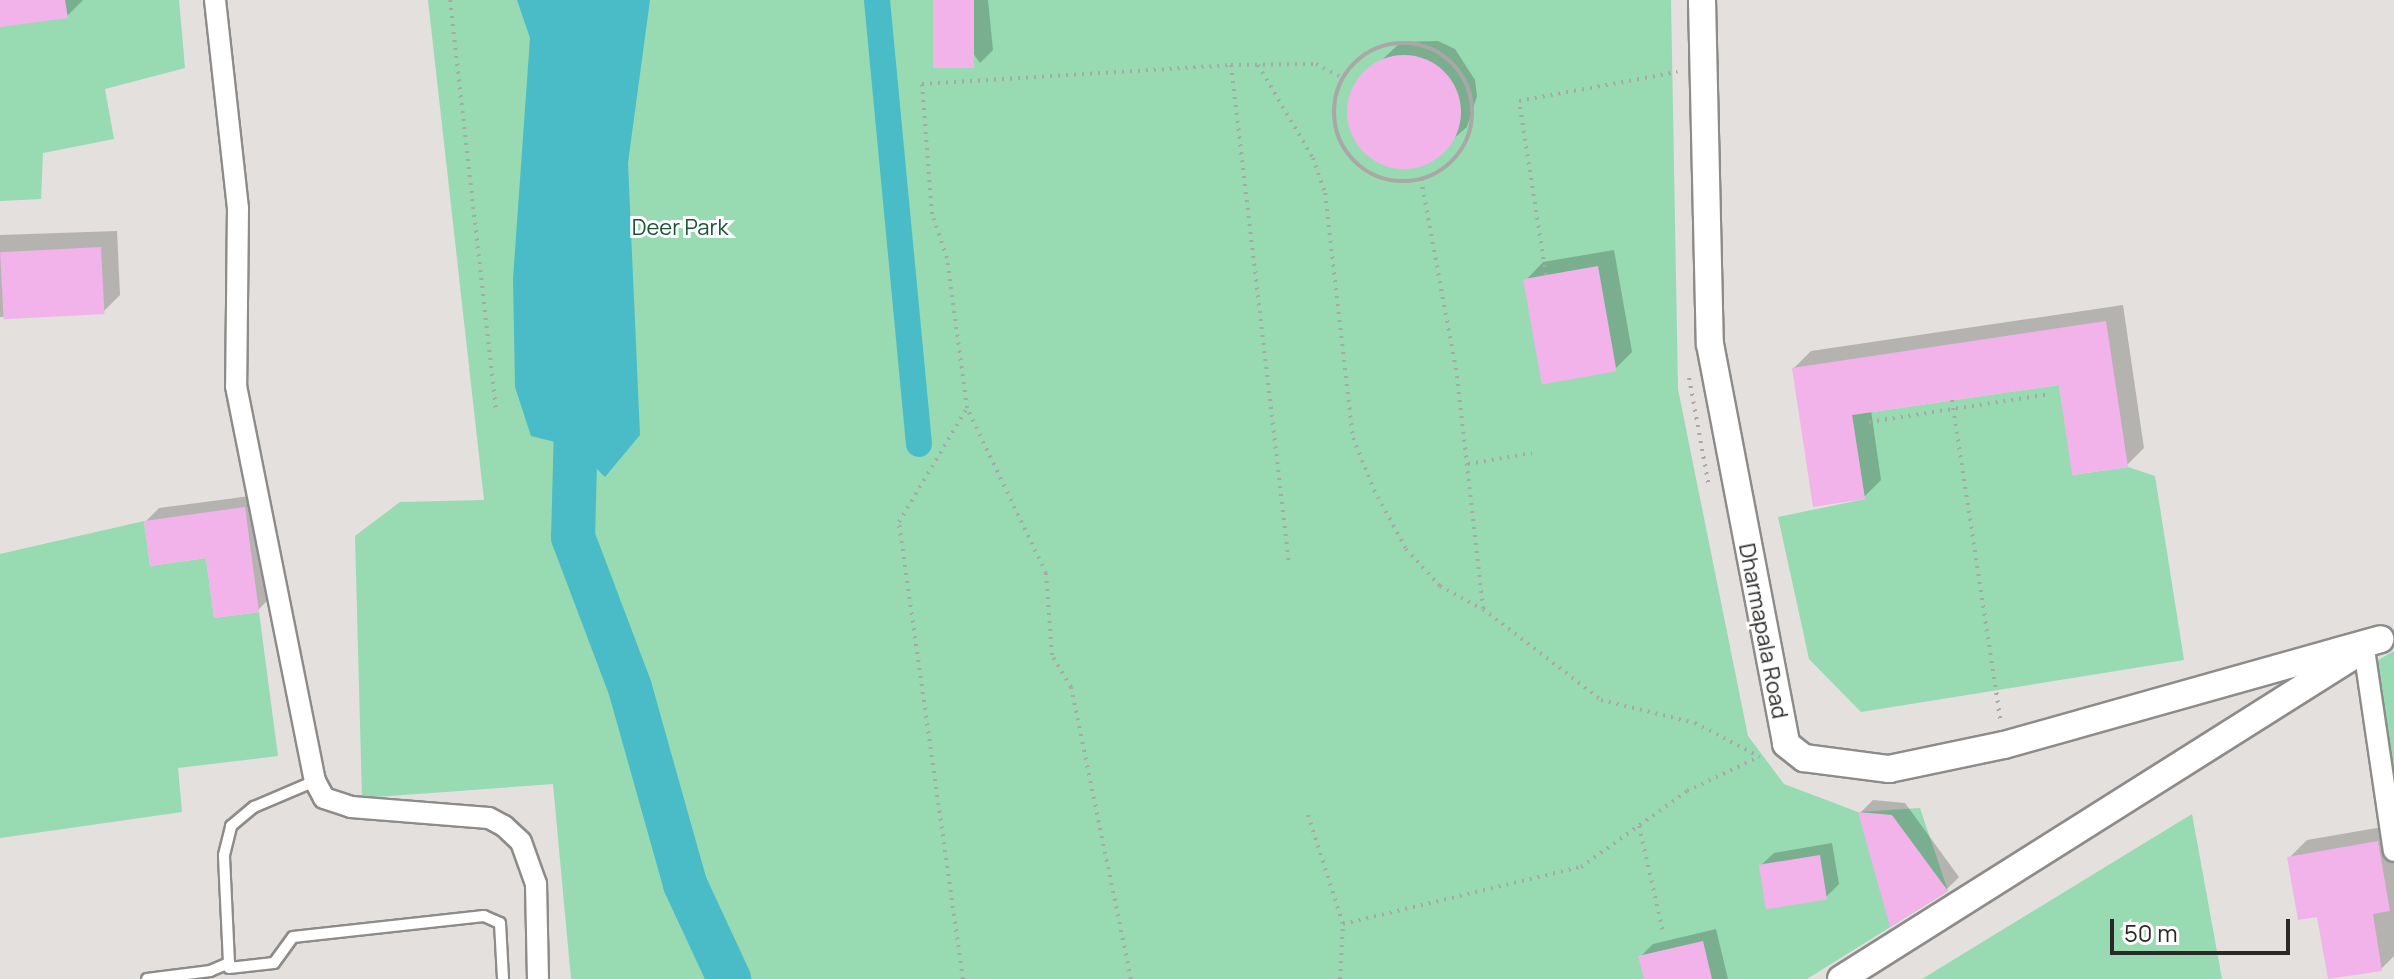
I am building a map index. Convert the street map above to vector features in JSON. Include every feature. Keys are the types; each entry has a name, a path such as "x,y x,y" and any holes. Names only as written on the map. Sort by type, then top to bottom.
{"street":[{"path":"215,0 238,208 236,386 315,781 324,798 351,807 489,818 504,826 521,842 536,884 538,979"},
{"name":"Dharmapala Road","path":"1702,0 1710,344 1786,744 1804,758 1889,769 2004,745 2379,640"},
{"path":"1841,979 2379,640 2394,851"}],"lane":[{"path":"229,970 224,855 231,826 254,807 315,781"},
{"path":"147,979 274,963 293,937 484,916 500,923 503,979"}],"path":[{"path":"450,0 496,411"},
{"path":"1407,42 1449,59 1467,84 1471,128 1461,150 1443,169 1421,179 1397,181 1371,174 1352,159 1334,120 1342,78 1358,59 1379,46 1407,42"},
{"path":"1131,979 1071,687 1052,655 1046,573 967,408 947,258 932,214 922,84 1231,65 1316,64 1342,78"},
{"path":"1231,65 1289,563"},
{"path":"1258,65 1313,158 1325,193 1353,438 1374,490 1406,549 1440,586 1483,609 1601,700 1695,723 1760,757"},
{"path":"1546,275 1519,101 1677,72"},
{"path":"1421,179 1468,464 1483,609"},
{"path":"1869,422 2049,394"},
{"path":"1952,400 2004,745"},
{"path":"963,979 899,522 967,408"},
{"path":"1468,464 1532,453"},
{"path":"1343,924 1581,867 1687,791 1786,744"},
{"path":"1308,815 1343,924 1340,979"},
{"path":"1639,826 1663,932"}],"green space":[{"path":"0,0 179,0 185,68 105,89 114,139 43,153 41,199 0,201"},
{"name":"Deer Park","path":"428,0 1671,0 1678,389 1748,736 1784,784 1858,812 1920,808 1948,891 1807,979 571,979 553,784 362,798 355,536 400,502 484,500"},
{"path":"2059,385 2073,475 2128,467 2155,476 2184,660 1861,712 1809,659 1778,517 1865,499 1852,415"},
{"path":"144,521 150,566 206,558 214,618 259,612 278,756 178,768 182,812 0,838 0,554"},
{"path":"2394,651 2394,791 2364,668"},
{"path":"2192,814 2222,979 1922,979"}],"water":[{"path":"517,0 650,0 628,163 640,435 605,477 575,447 531,436 515,387 513,279 530,38"}],"building":[{"path":"0,0 65,0 68,18 0,27"},
{"path":"933,0 974,0 974,68 933,68"},
{"path":"1404,55 1436,64 1452,80 1461,112 1452,144 1436,160 1404,169 1372,160 1356,144 1347,112 1356,80 1372,64"},
{"path":"101,247 105,314 4,319 0,252"},
{"path":"1598,266 1617,371 1542,385 1523,279"},
{"path":"2106,321 2128,467 2072,475 2059,385 1852,415 1865,499 1813,507 1792,368"},
{"path":"245,507 259,612 214,618 206,558 150,566 144,521"},
{"path":"1858,812 1892,815 1948,891 1890,927"},
{"path":"2378,841 2390,911 2373,914 2382,971 2328,979 2317,917 2298,920 2287,857"},
{"path":"1820,855 1827,899 1766,909 1759,865"},
{"path":"1703,941 1712,979 1644,979 1638,956"}],"waterway":[{"path":"877,0 919,444"},
{"path":"577,387 573,537 630,688 685,884 729,979"}]}
